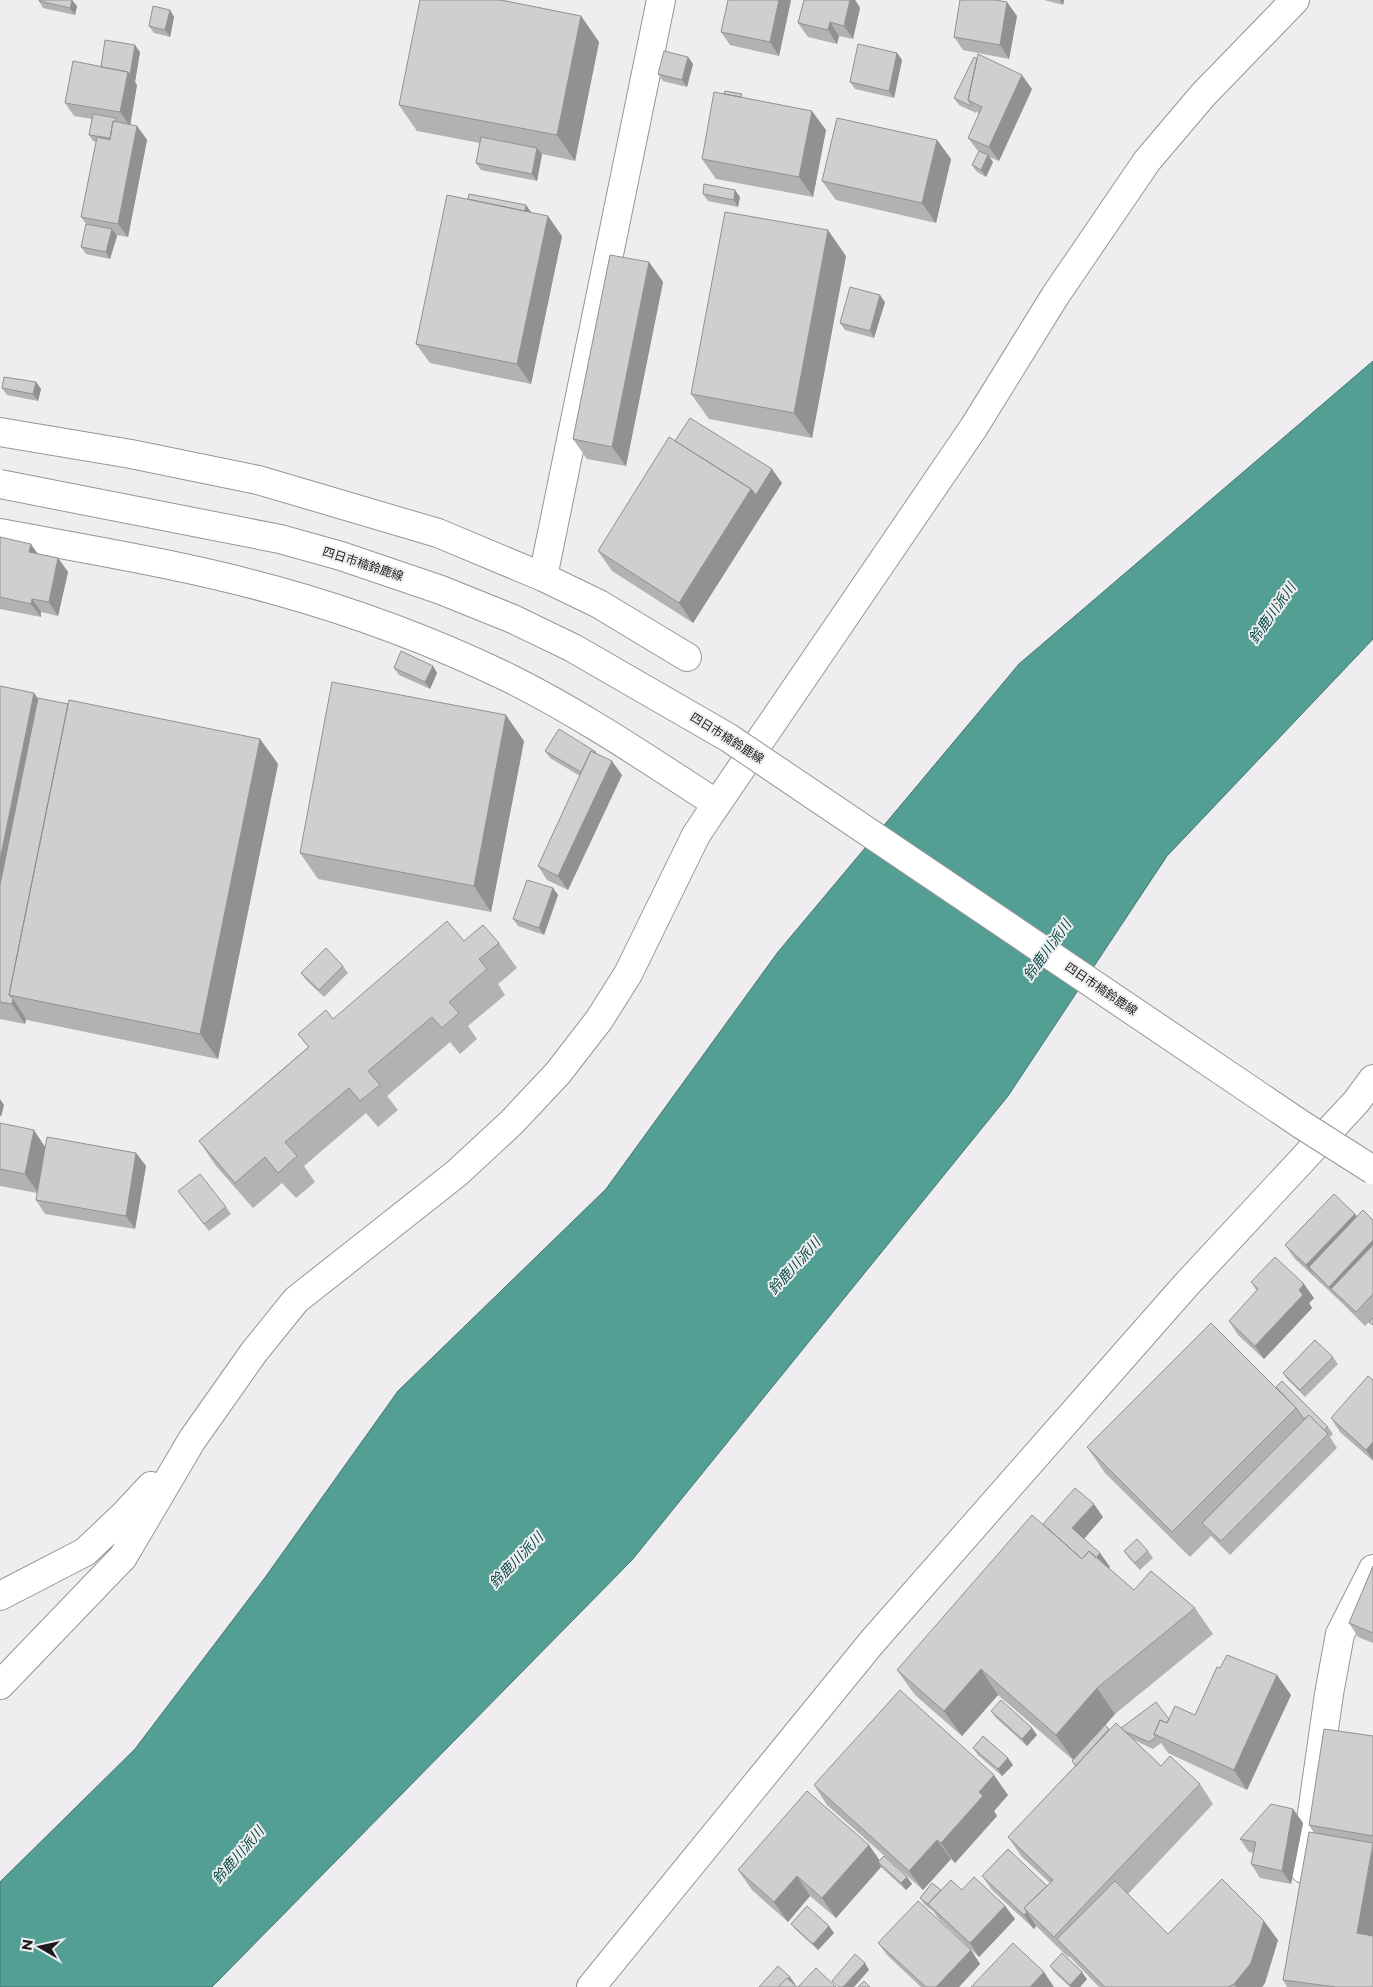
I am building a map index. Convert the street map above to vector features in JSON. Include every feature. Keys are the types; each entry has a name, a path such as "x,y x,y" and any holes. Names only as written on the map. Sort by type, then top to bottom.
{"street":[{"path":"543,577 661,0"},
{"path":"0,1684 123,1557 192,1440 254,1352 296,1300 457,1173 512,1122 558,1073 599,1020 628,974 696,836 974,427 1054,296 1147,161 1203,95 1295,0"},
{"path":"0,432 131,454 258,480 438,533 543,577 600,604 687,657"},
{"name":"四日市楠鈴鹿線","path":"0,484 280,539 441,590 513,619 573,648 729,738 1294,1120 1373,1170"},
{"path":"0,533 228,578 317,603 384,627 451,653 510,679 578,715 717,804"},
{"path":"591,1987 872,1642 1186,1285 1350,1109 1373,1079"},
{"path":"0,1596 85,1552 124,1516 192,1440"},
{"path":"1301,1889 1340,1634 1373,1569"}],"water":[{"name":"鈴鹿川派川","path":"1373,361 1373,639 1167,856 1008,1096 632,1560 212,1987 0,1987 0,1882 135,1749 264,1579 398,1391 606,1189 778,952 1019,664"}],"building":[{"path":"39,0 72,0 70,8"},
{"path":"420,0 501,0 581,16 557,135 399,105"},
{"path":"728,0 779,0 770,42 721,32"},
{"path":"804,0 850,0 844,26 830,22 828,30 798,23"},
{"path":"960,0 1007,2 1000,45 954,37"},
{"path":"153,6 170,10 165,30 149,26"},
{"path":"105,40 135,45 130,75 128,72 101,67"},
{"path":"858,44 897,53 889,91 850,82"},
{"path":"664,51 688,57 682,80 658,74"},
{"path":"978,54 1022,75 989,147 968,138 982,107 968,100"},
{"path":"974,57 977,59 968,100 971,106 954,98"},
{"path":"73,61 128,72 120,112 65,103"},
{"path":"725,91 742,94 741,97 724,94"},
{"path":"714,92 812,111 799,177 702,159"},
{"path":"93,114 116,118 116,122 113,121 110,138 89,135"},
{"path":"837,118 937,140 922,203 822,181"},
{"path":"113,121 137,126 118,224 81,217 97,137 110,140"},
{"path":"481,137 537,148 532,174 476,163"},
{"path":"979,151 988,155 981,170 972,165"},
{"path":"704,184 735,190 734,200 703,194"},
{"path":"469,194 526,205 525,211 468,199"},
{"path":"447,195 548,216 517,364 416,344"},
{"path":"725,212 828,230 794,413 691,394"},
{"path":"86,224 112,229 106,252 81,247"},
{"path":"610,255 649,262 612,447 573,439"},
{"path":"850,287 880,295 870,331 840,323"},
{"path":"4,377 36,382 33,394 2,388"},
{"path":"690,418 772,469 756,495 751,489 675,441"},
{"path":"669,437 751,489 679,603 598,551"},
{"path":"0,537 31,544 29,552 58,558 49,602 32,599 31,604 0,597"},
{"path":"401,651 433,666 425,682 394,668"},
{"path":"332,682 506,715 474,886 300,853"},
{"path":"0,686 34,693 0,860"},
{"path":"38,698 68,704 9,995 13,999 12,1004 0,1002 0,885"},
{"path":"69,700 260,739 200,1034 9,995"},
{"path":"559,729 596,752 591,751 581,772 545,751"},
{"path":"591,751 612,761 558,876 538,866"},
{"path":"527,880 553,888 539,928 513,919"},
{"path":"447,921 464,941 483,925 499,943 479,959 487,969 449,1002 459,1013 442,1028 432,1017 368,1071 380,1085 360,1101 349,1088 285,1142 297,1156 278,1173 265,1157 235,1183 199,1141 309,1047 298,1034 326,1010 333,1019"},
{"path":"326,948 343,966 319,990 301,973"},
{"path":"0,1123 34,1130 25,1174 0,1169"},
{"path":"47,1137 136,1153 126,1216 36,1200"},
{"path":"200,1174 226,1207 204,1224 178,1191"},
{"path":"1334,1194 1355,1214 1306,1265 1285,1245"},
{"path":"1363,1210 1373,1220 1373,1240 1329,1287 1309,1267"},
{"path":"1373,1245 1373,1294 1356,1312 1331,1289"},
{"path":"1275,1257 1304,1284 1299,1290 1303,1295 1255,1346 1229,1321 1258,1289 1251,1282"},
{"path":"1211,1323 1296,1408 1172,1532 1087,1447"},
{"path":"1315,1340 1333,1357 1300,1390 1283,1373"},
{"path":"1368,1376 1373,1380 1373,1442 1366,1450 1331,1418"},
{"path":"1282,1381 1328,1427 1324,1430 1309,1415 1304,1419 1276,1387"},
{"path":"1309,1415 1328,1434 1221,1541 1202,1523"},
{"path":"1075,1488 1094,1504 1072,1528 1100,1553 1096,1558 1089,1551 1082,1559 1043,1524"},
{"path":"1032,1515 1082,1559 1089,1551 1134,1590 1151,1571 1195,1608 1097,1688 1056,1735 981,1669 944,1711 897,1670"},
{"path":"1137,1539 1148,1551 1135,1563 1124,1551"},
{"path":"1373,1566 1373,1633 1349,1623"},
{"path":"1227,1655 1277,1675 1234,1770 1154,1734 1160,1720 1167,1723 1175,1706 1195,1715 1217,1667 1220,1668"},
{"path":"900,1690 994,1775 979,1792 983,1796 941,1843 937,1840 909,1871 814,1785"},
{"path":"1001,1700 1032,1728 1022,1739 991,1711"},
{"path":"1156,1702 1169,1719 1167,1723 1160,1720 1154,1734 1156,1737 1149,1742 1121,1728"},
{"path":"1116,1723 1161,1766 1170,1756 1200,1784 1054,1937 1024,1908 1053,1880 1008,1837"},
{"path":"1105,1725 1109,1729 1076,1766 1072,1761"},
{"path":"1324,1729 1373,1736 1373,1836 1309,1825"},
{"path":"983,1736 1008,1758 998,1769 973,1748"},
{"path":"807,1791 869,1845 822,1898 797,1876 774,1902 738,1870"},
{"path":"1271,1804 1293,1809 1282,1871 1251,1864 1256,1842 1240,1839"},
{"path":"1309,1832 1373,1843 1357,1933 1373,1936 1373,1987 1336,1987 1283,1980"},
{"path":"1008,1849 1047,1886 1024,1908 1027,1912 1024,1915 982,1876"},
{"path":"884,1856 907,1877 901,1883 878,1862"},
{"path":"974,1877 1005,1906 970,1943 928,1904 951,1880 962,1890"},
{"path":"1222,1879 1264,1921 1251,1963 1234,1984 1228,1987 1105,1987 1057,1939 1115,1881 1168,1934"},
{"path":"932,1883 941,1890 928,1904 920,1898"},
{"path":"918,1901 971,1950 936,1987 926,1987 878,1943"},
{"path":"807,1906 829,1926 813,1944 791,1924"},
{"path":"1013,1943 1044,1972 1030,1987 971,1987"},
{"path":"1062,1953 1082,1972 1070,1985 1050,1966"},
{"path":"855,1954 865,1963 843,1987 839,1987 832,1981"},
{"path":"778,1966 790,1977 789,1979 787,1978 778,1987 759,1987"},
{"path":"816,1968 836,1987 798,1987"},
{"path":"787,1978 797,1987 778,1987"},
{"path":"864,1981 870,1987 858,1987"}]}
